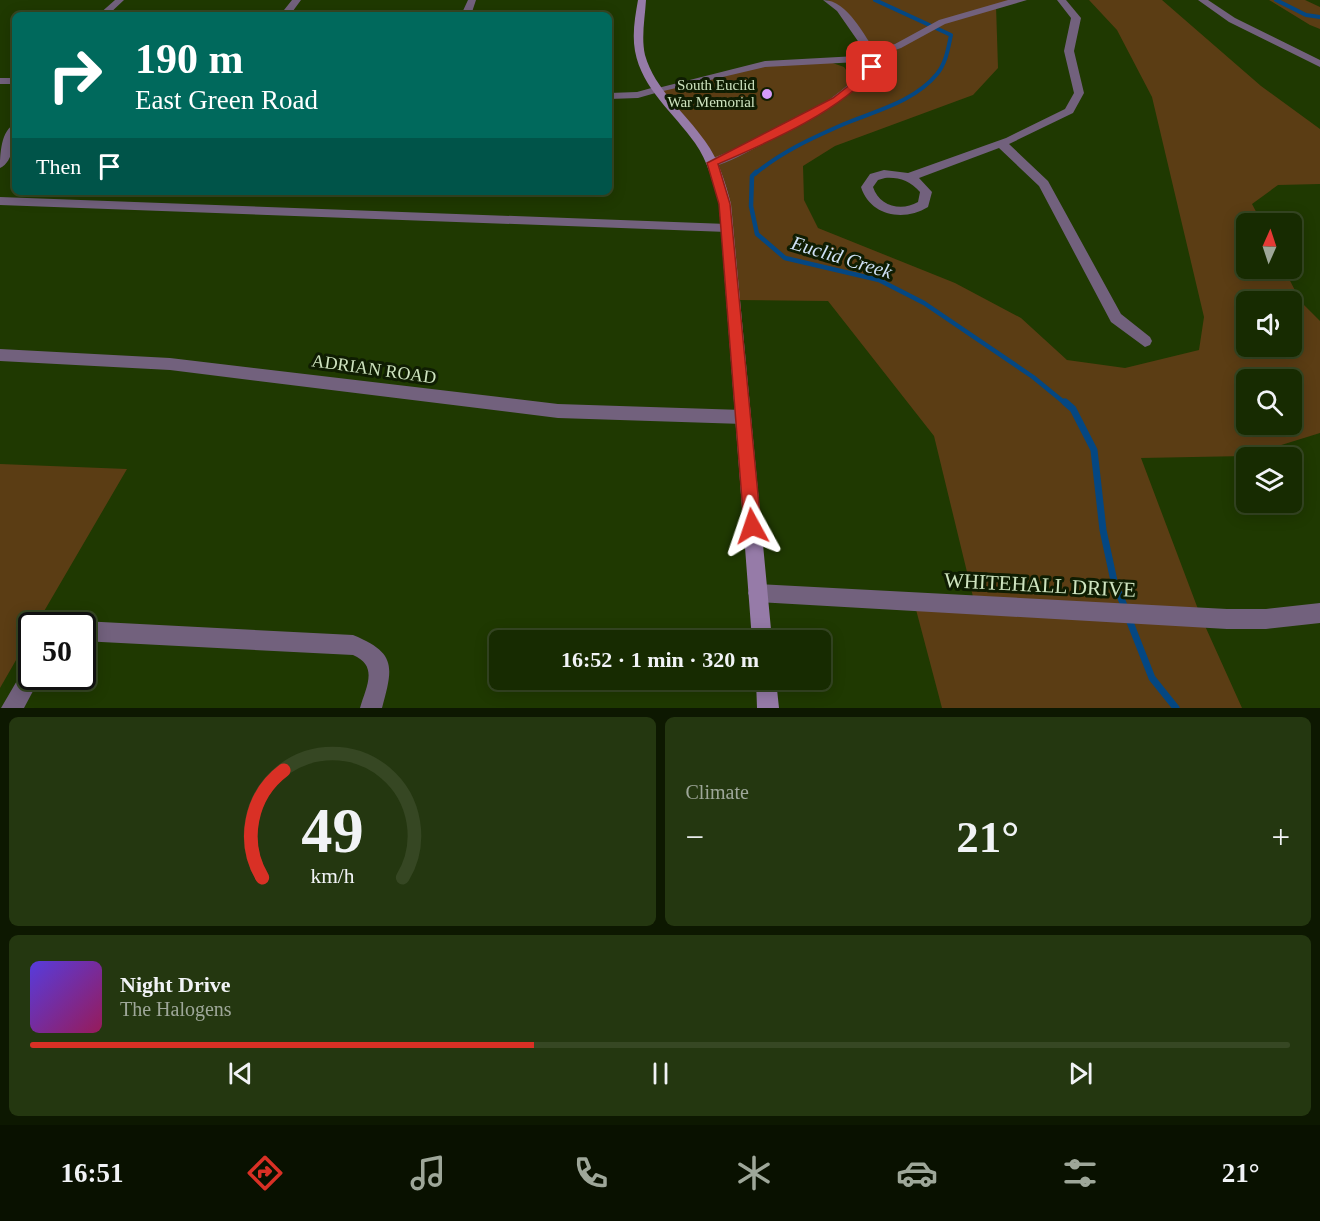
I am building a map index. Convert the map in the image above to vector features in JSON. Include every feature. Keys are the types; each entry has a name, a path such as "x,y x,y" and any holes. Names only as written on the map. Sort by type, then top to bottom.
{"main road":[{"path":"642,0 638,45 642,60 655,90 693,132 712,163 724,204 761,630"},
{"path":"767,690 768,708"}],"street":[{"path":"106,12 120,0"},
{"path":"287,12 297,0"},
{"path":"712,163 763,140 836,100 855,86 872,67 875,62 873,55 840,9 827,0"},
{"path":"612,96 638,95 742,68 789,62 849,60 873,55 898,46 942,22 996,5 1023,0"},
{"path":"909,177 920,183 926,192 927,200 920,207 909,211 895,210 881,206 868,195 867,187 874,177 890,174 909,177 1002,144 1069,111 1079,93 1069,51 1076,18 1061,0"},
{"path":"1202,0 1232,20 1320,63"},
{"path":"827,61 844,67 850,73 855,86"},
{"path":"0,164 12,134"},
{"path":"1002,144 1044,184 1116,318 1145,341"},
{"path":"0,201 727,228"},
{"name":"ADRIAN ROAD","path":"0,355 170,364 558,411 610,415 743,417"},
{"name":"WHITEHALL DRIVE","path":"758,593 1153,615 1266,619 1320,613"},
{"path":"96,632 353,645 369,650 377,658 380,668 371,708"},
{"path":"12,708 23,690"}],"shaded area":[{"path":"827,0 1023,0 996,5 998,68 973,95 835,146 803,166 804,200 818,228 955,283 1021,318 1067,360 1125,368 1199,350 1204,317 1152,97 1117,30 1089,0 1162,0 1261,86 1320,129 1320,184 1278,185 1252,204 1257,213 1236,213 1236,279 1289,279 1295,291 1236,291 1236,357 1302,357 1302,303 1320,321 1320,433 1275,447 1236,447 1236,456 1141,458 1201,617 1242,708 942,708 914,602 975,605 934,436 828,301 733,300 725,204 712,163 655,90 743,68 827,61 844,67 855,82 875,62 832,3"},
{"path":"1269,0 1305,0 1320,7 1320,29 1310,25"},
{"path":"0,464 127,469 44,612 18,612 18,657 0,688"}],"waterway":[{"name":"Euclid Creek","path":"755,174 786,152 809,140 906,99 928,84 940,70 951,35 875,0"},
{"path":"1276,0 1306,15 1320,17"},
{"name":"Euclid Creek","path":"756,172 752,176 751,206 757,234 785,258 879,280 924,303 1033,377 1066,404"},
{"name":"Euclid Creek","path":"1065,402 1073,409 1094,450 1103,530 1114,581 1125,608"},
{"name":"Euclid Creek","path":"1128,617 1152,678 1176,708"}],"place":[{"name":"South Euclid War Memorial","path":"767,94"}],"route":[{"path":"752,526 724,204 712,163 752,146 836,100 855,86 872,67"}]}
